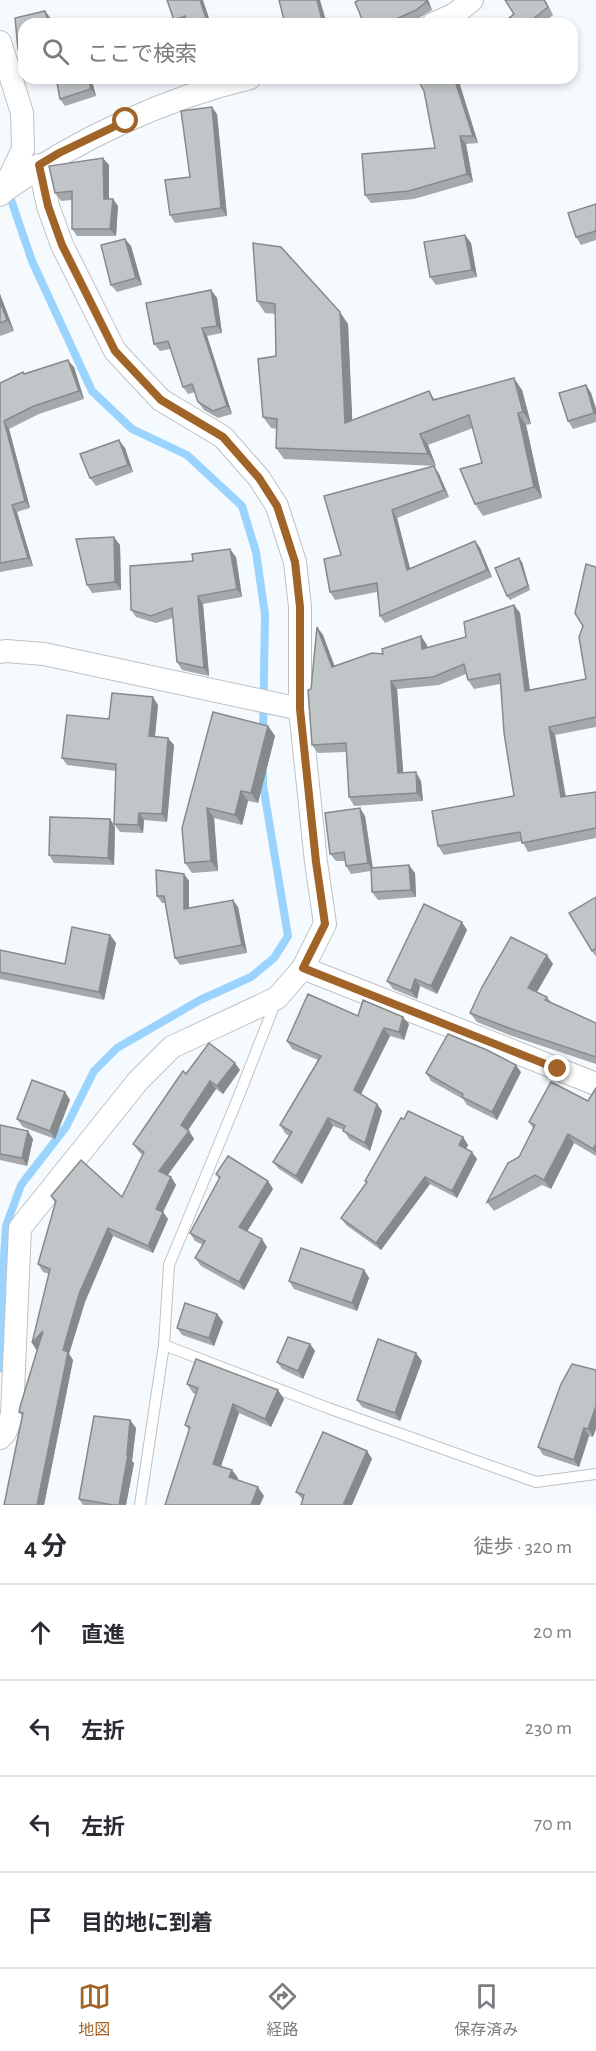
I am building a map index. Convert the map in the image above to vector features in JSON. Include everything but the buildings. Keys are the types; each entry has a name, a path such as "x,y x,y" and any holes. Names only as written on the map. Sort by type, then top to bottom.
{"street":[{"path":"446,18 472,0"},
{"path":"0,42 22,113 23,149 2,193"},
{"path":"2,193 59,153 126,121 223,84"},
{"path":"0,1438 12,1415 20,1228 138,1081 172,1047 277,998 303,968 325,924 300,709 299,596 295,562 277,506 259,478 223,437 161,400 115,351 62,245 48,206 39,165"},
{"path":"0,652 44,654 300,709"},
{"path":"303,968 596,1084"}],"lane":[{"path":"140,1505 164,1345 169,1265 277,998"},
{"path":"164,1345 328,1408 536,1482 596,1473"}],"waterway":[{"path":"8,191 32,261 92,391 132,429 187,455 242,506 256,552 265,614 263,736"},
{"path":"3,1369 2,1289 6,1226 21,1185 66,1127 94,1071 117,1048 200,1000 251,977 274,958 288,936 263,785 263,773"}],"route":[{"path":"126,121 39,165 48,206 62,245 115,351 161,400 223,437 259,478 277,506 295,562 300,607 300,709 325,924 303,968 558,1069"}]}
